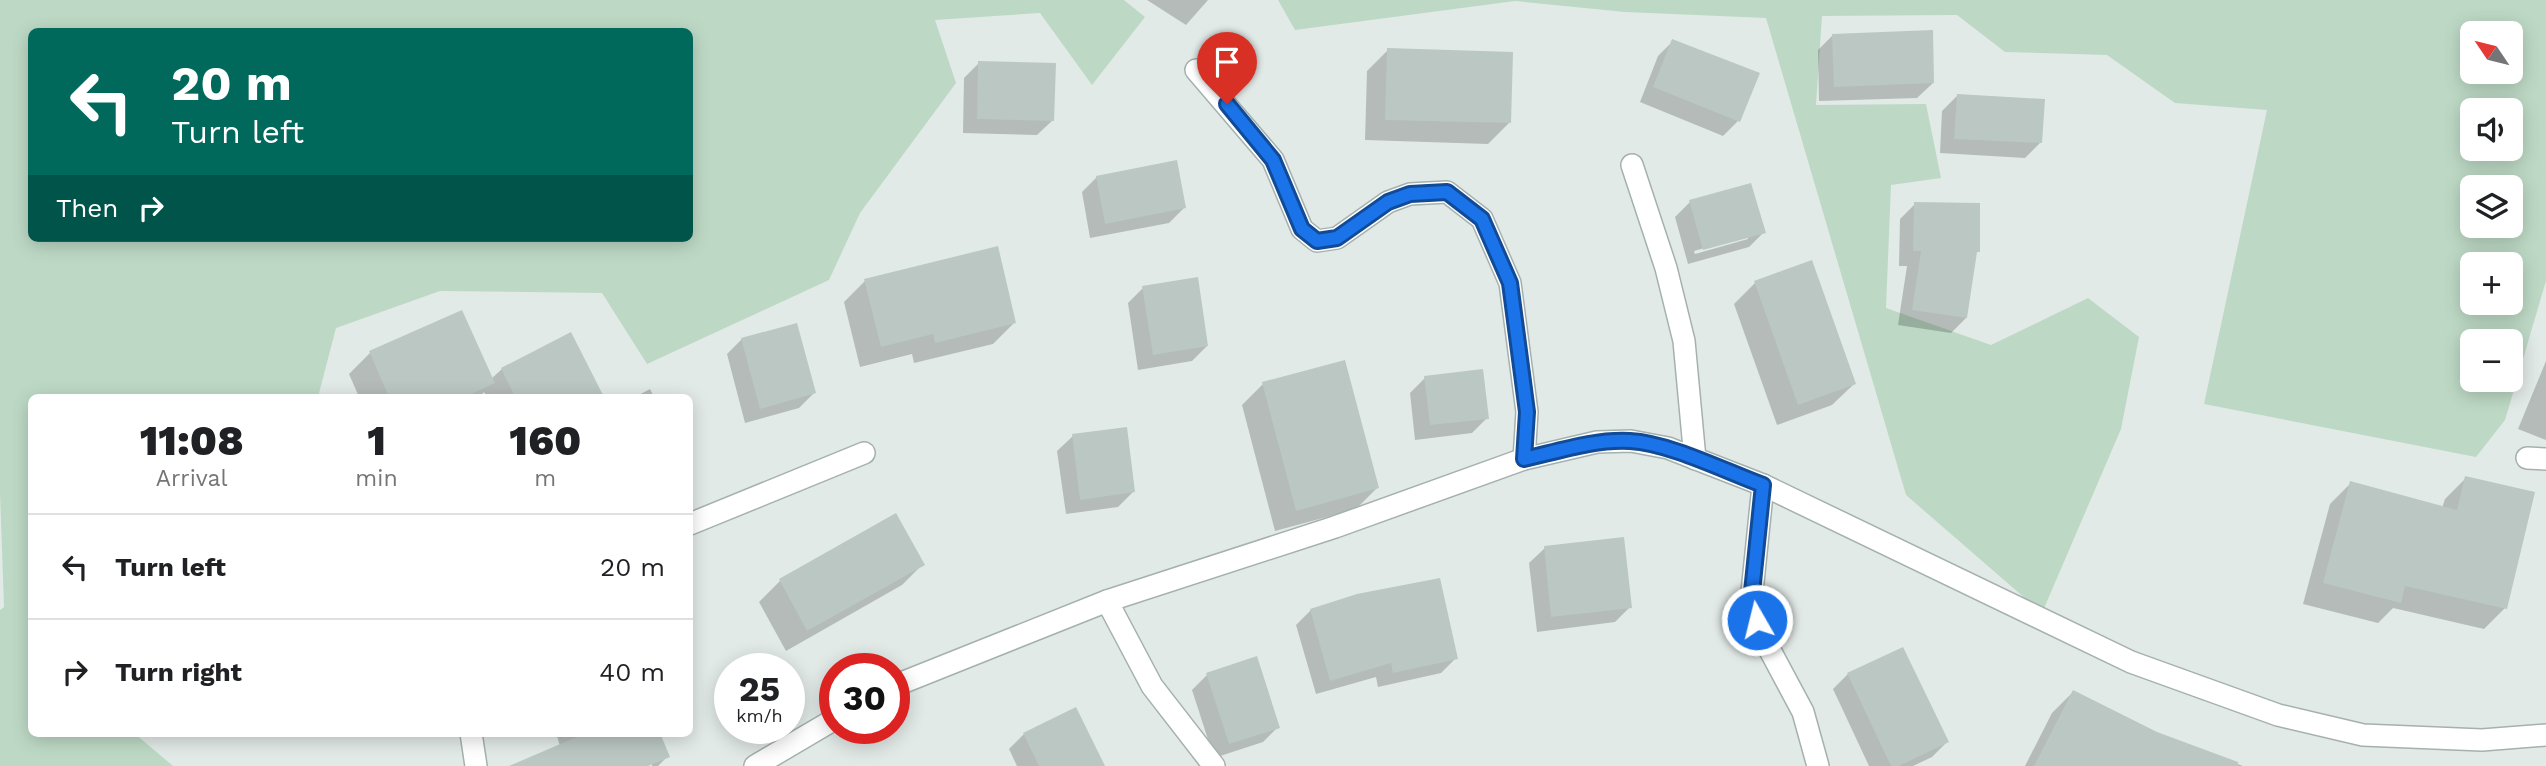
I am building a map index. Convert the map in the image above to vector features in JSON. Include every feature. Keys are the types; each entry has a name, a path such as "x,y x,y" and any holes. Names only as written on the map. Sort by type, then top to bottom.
{"street":[{"path":"1196,70 1273,160 1302,229 1317,241 1337,238 1388,202 1410,194 1447,192 1482,219 1510,283 1527,412 1524,459"},
{"path":"1632,165 1666,268 1684,341 1695,459"},
{"path":"910,680 1107,601 1335,527 1524,459 1597,442 1631,441 1668,448 1763,485 2131,662 2278,715 2363,735 2482,740 2546,735"},
{"path":"693,523 864,453"},
{"path":"1763,485 1752,592 1757,620 1764,639 1803,712 1818,766"},
{"path":"1107,601 1152,686 1214,766"},
{"path":"755,766 819,728"},
{"path":"472,737 476,766"}],"green space":[{"path":"0,0 1124,0 1145,17 1092,85 1040,13 935,20 956,83 860,213 829,280 647,364 602,293 440,291 336,328 319,394 28,394 28,737 139,737 173,766 0,766 0,610 4,607 0,493"},
{"path":"1278,0 2546,0 2546,281 2523,359 2523,329 2460,329 2460,392 2513,392 2505,420 2476,457 2204,404 2267,110 2175,103 2107,55 2005,52 1957,15 1822,16 1816,105 1926,104 1941,178 1891,185 1886,308 1991,345 2088,298 2139,337 2121,429 2042,613 1906,495 1766,18 1625,12 1515,1 1295,30"}],"building":[{"path":"1933,30 1934,83 1834,87 1832,34"},
{"path":"1672,39 1760,73 1740,122 1653,87"},
{"path":"1387,48 1513,52 1511,123 1385,120"},
{"path":"978,61 1056,63 1054,121 977,119"},
{"path":"1957,94 2045,99 2042,143 1954,139"},
{"path":"1177,160 1186,208 1105,224 1096,176"},
{"path":"1751,183 1766,233 1703,250 1689,200"},
{"path":"1914,202 1980,203 1980,252 1977,252 1967,318 1912,310 1921,251 1913,251"},
{"path":"998,246 1016,323 935,343 933,334 881,347 864,279"},
{"path":"1812,260 1856,384 1798,405 1754,281"},
{"path":"1198,277 1208,346 1153,355 1142,286"},
{"path":"462,310 495,383 471,394 388,394 369,351"},
{"path":"797,323 816,393 760,409 741,338"},
{"path":"571,332 602,394 514,394 501,368"},
{"path":"1345,360 1379,488 1296,511 1262,382"},
{"path":"1483,369 1489,419 1430,425 1424,376"},
{"path":"1127,427 1135,492 1080,500 1072,434"},
{"path":"2465,476 2535,492 2507,609 2405,586 2401,603 2323,583 2350,481 2457,510"},
{"path":"896,513 925,565 807,631 779,579"},
{"path":"1624,537 1632,608 1551,617 1544,546"},
{"path":"1440,578 1458,659 1393,673 1391,663 1330,681 1310,609 1357,594"},
{"path":"1903,647 1949,742 1899,766 1891,766 1847,673"},
{"path":"1257,656 1280,728 1229,744 1206,673"},
{"path":"2073,690 2157,732 2238,762 2238,766 2034,766"},
{"path":"1076,707 1105,766 1039,766 1023,733"},
{"path":"577,737 662,737 670,757 648,766 509,766"}],"route":[{"path":"1227,104 1273,160 1302,229 1317,241 1337,238 1388,202 1410,194 1447,192 1482,219 1510,283 1527,412 1524,459 1597,442 1631,441 1668,448 1763,485 1752,592 1757,620"}]}
